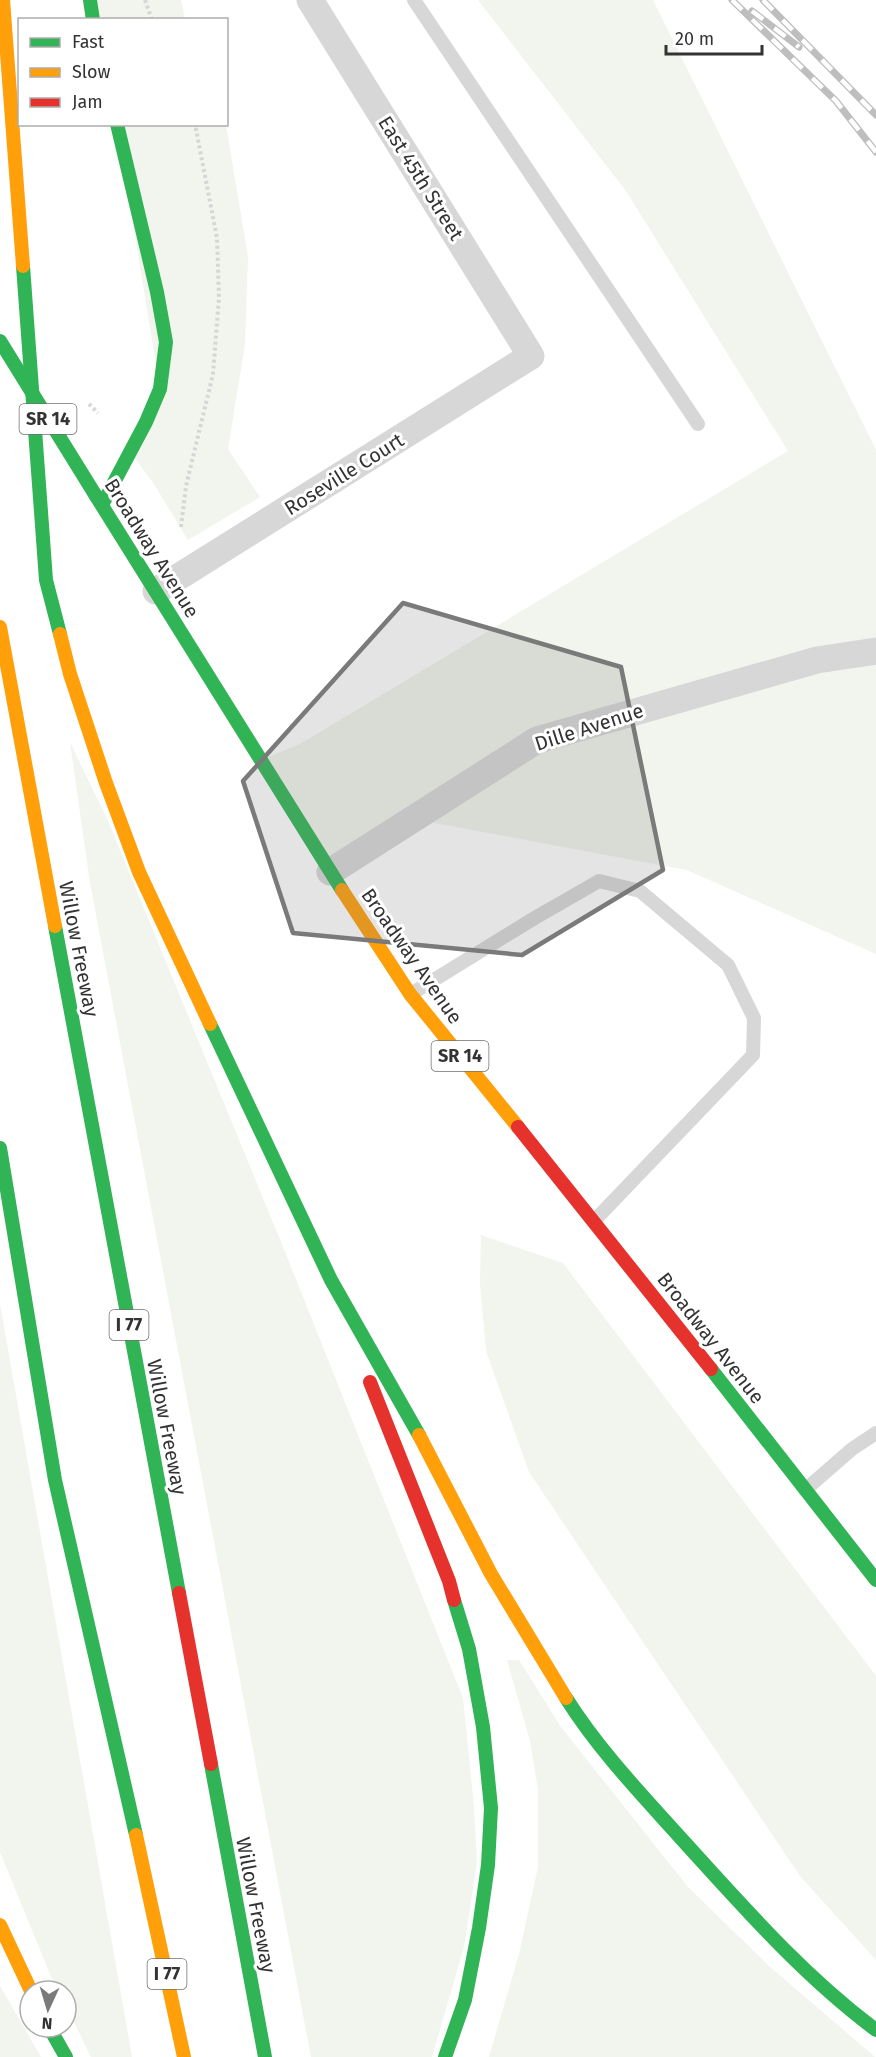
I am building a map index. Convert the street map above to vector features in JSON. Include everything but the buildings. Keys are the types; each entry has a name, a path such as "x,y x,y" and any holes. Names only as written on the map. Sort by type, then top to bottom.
{"main road":[{"path":"3,0 46,580 70,674 106,783 139,872 331,1280 449,1581 469,1649 483,1727 491,1808 488,1865 479,1929 465,2000 445,2057"},
{"path":"90,0 93,18"},
{"path":"99,501 146,422 160,389 166,342 157,292 117,126"},
{"name":"Broadway Avenue","path":"0,341 330,872 410,994 594,1221 876,1580"},
{"name":"Willow Freeway","path":"0,627 266,2057"},
{"name":"I 77","path":"0,1148 55,1480 149,1892 184,2057"},
{"path":"331,1280 410,1418 491,1574 544,1665 585,1728 639,1792 771,1938 848,2009 876,2030"},
{"path":"0,1925 25,1979"},
{"path":"56,2039 66,2057"}],"street":[{"name":"East 45th Street","path":"310,0 531,356"},
{"name":"Roseville Court","path":"156,591 531,356"},
{"name":"Dille Avenue","path":"330,872 537,740 817,660 876,651"}],"lane":[{"path":"414,0 698,424"},
{"path":"410,994 599,881 640,891 728,965 754,1018 753,1055 594,1221"},
{"path":"806,1490 852,1449 876,1433"}],"path":[{"path":"145,0 151,18"},
{"path":"181,527 186,486 213,374 219,298 217,238 195,126"},
{"path":"89,404 98,413"}],"highlighted area":[{"path":"403,603 621,667 663,870 522,955 293,933 243,781"}],"shaded area":[{"path":"90,0 181,0 185,18 93,18"},
{"path":"478,0 653,0 876,450 876,954 687,870 413,819 330,872 261,760 300,744 788,451 626,191"},
{"path":"117,126 226,126 248,257 245,344 228,449 260,497 188,540 152,481 130,452 160,389"},
{"path":"70,742 109,823 281,1242 463,1698 474,1806 477,1863 464,1947 432,2057 311,2057 90,883"},
{"path":"481,1235 563,1263 876,1676 876,1960 800,1876 529,1472 486,1351 480,1283"},
{"path":"0,1304 132,2057 91,2057 78,2030 78,1979 52,1979 0,1852"},
{"path":"507,1660 519,1660 561,1727 688,1887 769,1966 875,2057 489,2057 519,1954 538,1867 538,1790 530,1741"},
{"path":"0,1986 18,2017 18,2039 31,2039 41,2057 0,2057"}],"railway":[{"path":"732,0 836,101 876,152"},
{"path":"763,0 876,115"},
{"path":"752,11 799,47"}],"traffic: fast":[{"path":"90,0 93,18"},
{"path":"102,505 146,422 160,389 166,342 157,292 117,126"},
{"path":"23,266 46,580 60,634"},
{"path":"0,341 96,496"},
{"path":"96,496 342,890"},
{"path":"55,926 179,1593"},
{"path":"210,1024 331,1280 419,1435"},
{"path":"0,1148 55,1480 136,1835"},
{"path":"711,1369 876,1580"},
{"path":"445,2057 465,2000 479,1928 488,1865 491,1808 483,1727 469,1649 454,1600"},
{"path":"566,1698 593,1737 624,1774 754,1919 825,1988 876,2030"},
{"path":"211,1764 265,2057"},
{"path":"56,2039 66,2057"}],"traffic: slow":[{"path":"3,0 23,266"},
{"path":"0,627 55,926"},
{"path":"60,634 70,674 106,783 139,872 210,1024"},
{"path":"342,890 410,994 518,1127"},
{"path":"419,1435 491,1574 566,1698"},
{"path":"136,1835 184,2057"},
{"path":"0,1925 25,1979"}],"traffic: jam":[{"path":"518,1127 711,1369"},
{"path":"370,1382 449,1581 454,1600"},
{"path":"179,1593 211,1764"}]}
